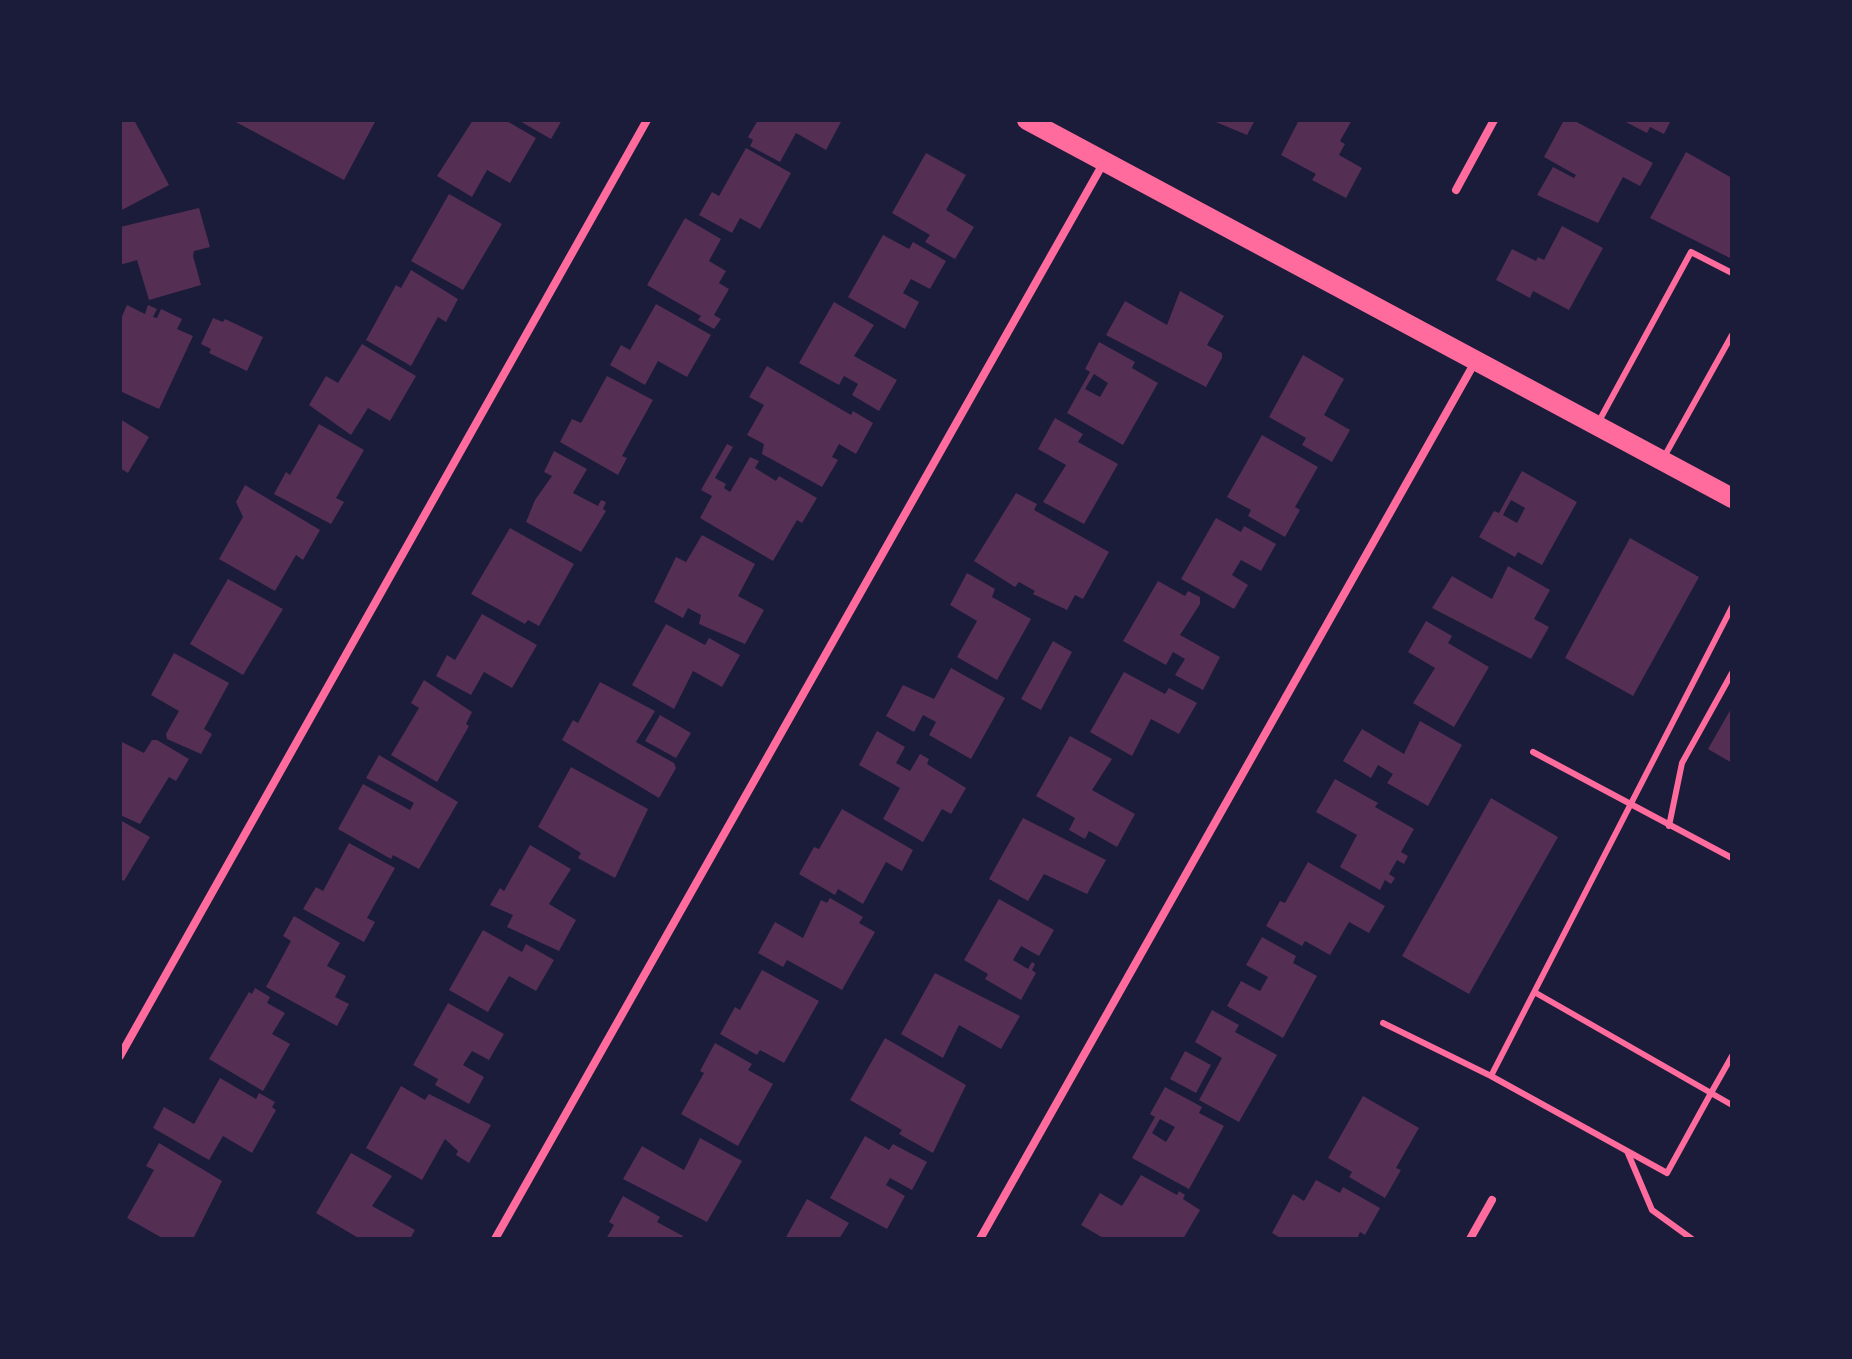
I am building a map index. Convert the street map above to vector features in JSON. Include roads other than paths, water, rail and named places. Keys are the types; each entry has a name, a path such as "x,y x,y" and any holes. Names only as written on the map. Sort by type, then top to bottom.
{"main road":[{"path":"1027,120 1732,498"}],"street":[{"path":"120,1056 647,120"},
{"path":"1456,190 1494,120"},
{"path":"495,1239 1104,162"},
{"path":"980,1239 1476,362"},
{"path":"1470,1239 1492,1200"}],"lane":[{"path":"1596,426 1691,252 1732,273"},
{"path":"1662,461 1732,335"},
{"path":"1491,1076 1732,607"},
{"path":"1669,826 1682,763 1732,673"},
{"path":"1533,752 1631,807 1732,858"},
{"path":"1536,993 1732,1105"},
{"path":"1383,1023 1491,1076 1667,1173 1732,1056"},
{"path":"1627,1151 1652,1210 1692,1239"}]}
